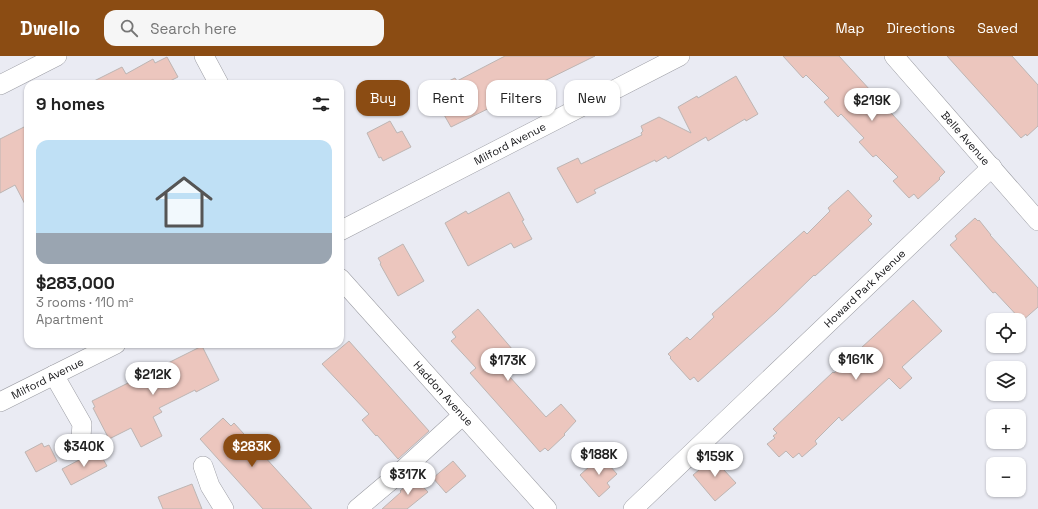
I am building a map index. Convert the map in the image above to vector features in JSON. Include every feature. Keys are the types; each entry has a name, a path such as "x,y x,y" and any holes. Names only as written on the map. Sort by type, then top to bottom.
{"street":[{"path":"0,85 57,56"},
{"path":"204,56 217,80"},
{"name":"Milford Avenue","path":"344,230 680,56"},
{"name":"Belle Avenue","path":"894,56 1038,221"},
{"name":"Howard Park Avenue","path":"633,509 992,167"},
{"name":"Haddon Avenue","path":"344,282 548,509"},
{"name":"Milford Avenue","path":"0,402 108,348"},
{"path":"54,375 82,424 81,437 74,450"},
{"path":"357,509 395,478 463,415"},
{"path":"203,466 210,486 224,509"}],"building":[{"path":"505,56 595,56 546,80 486,80 486,110 478,114 478,80 459,80"},
{"path":"783,56 839,56 945,172 939,178 940,179 918,199 914,194 909,198 893,181 898,177 876,155 873,157 859,142 864,138 841,114 838,117 824,102 829,98 806,75 803,78"},
{"path":"947,56 1012,56 1038,85 1038,126 1027,136 1026,134 1021,138"},
{"path":"167,57 178,77 172,80 96,80 122,67 126,74 153,59 155,63"},
{"path":"736,76 758,114 746,121 745,119 708,141 706,137 668,159 666,156 656,162 655,160 594,190 596,193 577,203 557,168 578,158 581,164 642,135 641,133 643,131 641,126 659,117 691,133 678,107 697,96 698,98"},
{"path":"445,116 473,116 451,127"},
{"path":"390,121 397,133 402,131 411,147 383,161 381,157 379,158 367,133"},
{"path":"24,127 24,202 15,185 0,193 0,139"},
{"path":"848,190 872,216 868,220 872,224 815,276 814,275 776,312 698,382 694,377 690,380 668,354 687,337 690,340 714,317 712,314 804,231 807,234 830,211 828,208"},
{"path":"509,192 532,239 514,248 511,243 468,266 445,223 466,211 468,214"},
{"path":"975,218 978,221 979,220 990,235 1038,288 1038,307 1026,318 1026,313 1015,313 995,292 993,293 950,245 957,239 955,236"},
{"path":"403,244 424,281 398,296 378,258"},
{"path":"913,300 942,331 902,367 912,378 900,389 889,378 842,421 839,417 815,441 817,444 802,457 799,453 793,458 786,451 779,457 767,444 775,438 773,436 777,433 773,429 833,372 834,373"},
{"path":"478,309 524,363 509,376 546,417 561,404 576,421 564,434 565,435 548,451 545,448 540,452 470,373 476,368 451,341 456,337 452,332"},
{"path":"349,341 429,431 398,459 362,420 369,414 322,364 341,348 344,348 344,345"},
{"path":"198,348 203,348 219,380 159,408 162,412 153,417 162,436 141,447 131,428 109,439 93,408 95,407 92,401"},
{"path":"223,418 231,426 234,423 312,509 263,509 200,439"},
{"path":"42,443 44,447 49,445 57,461 36,472 25,452"},
{"path":"98,450 107,466 71,485 62,469"},
{"path":"718,454 728,465 723,469 736,483 715,501 693,475"},
{"path":"601,456 617,474 607,483 610,487 599,497 580,475"},
{"path":"453,461 466,476 446,493 433,478"},
{"path":"415,478 428,492 407,509 382,509 401,492 400,491"},
{"path":"192,484 202,509 163,509 158,497"}]}
